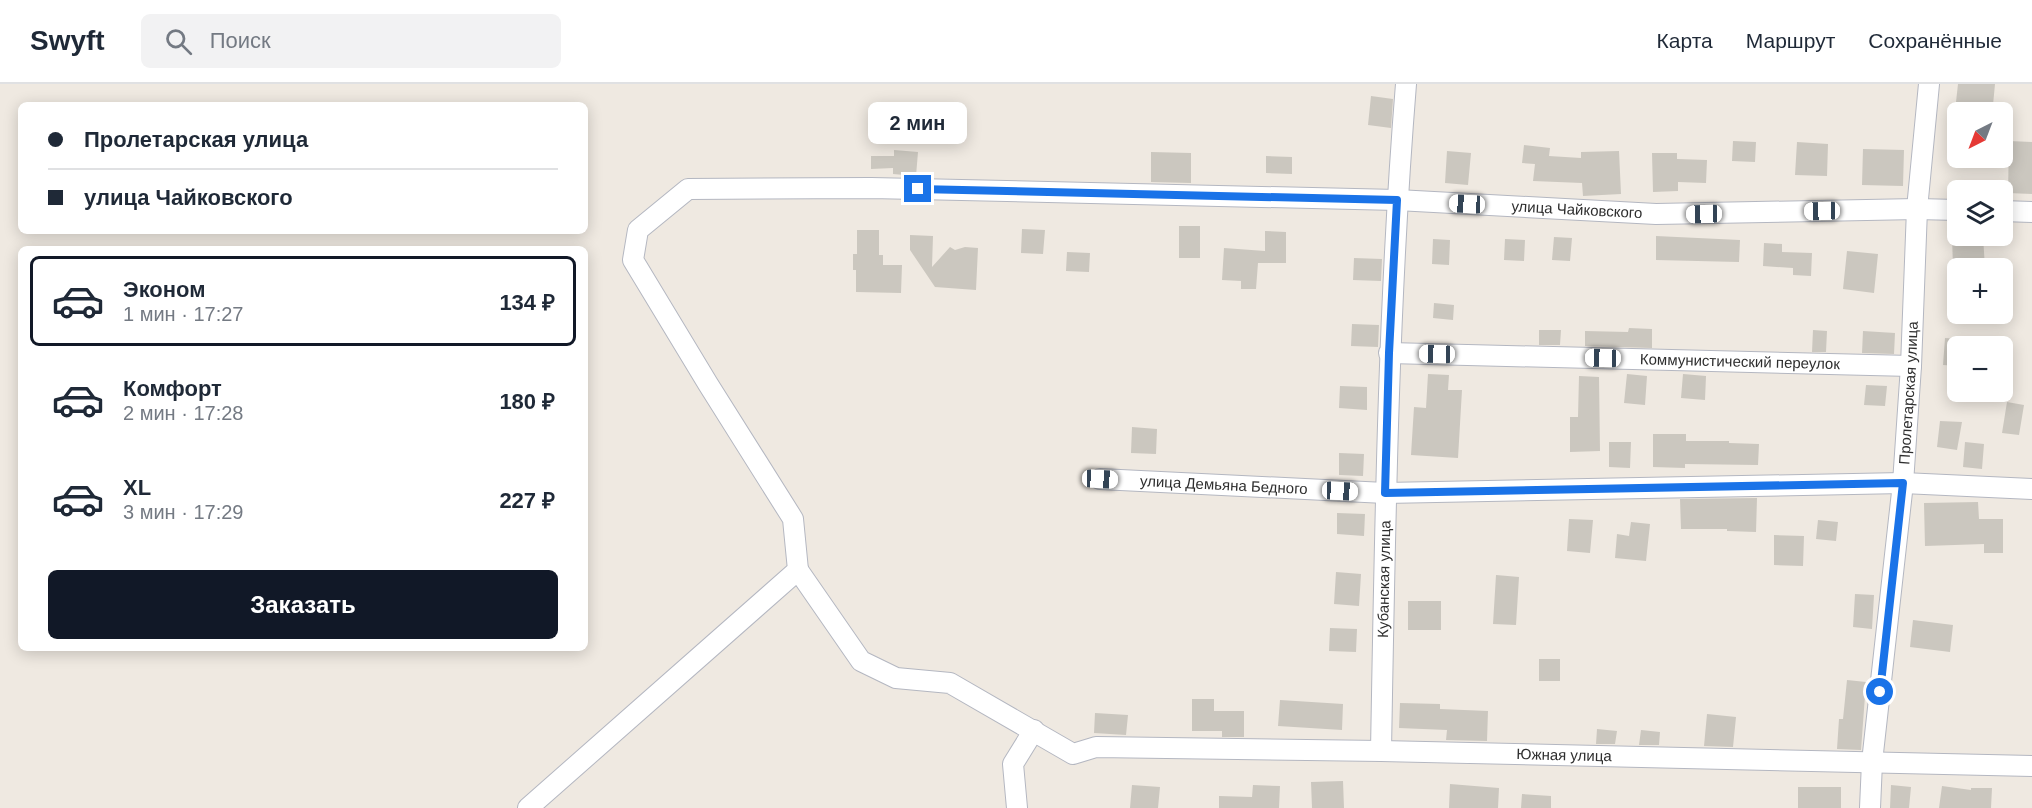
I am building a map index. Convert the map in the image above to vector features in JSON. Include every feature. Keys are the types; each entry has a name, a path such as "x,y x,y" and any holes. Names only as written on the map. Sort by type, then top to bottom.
{"street":[{"name":"Кубанская улица","path":"1381,751 1389,353 1406,84"},
{"name":"Пролетарская улица","path":"1870,808 1872,762 1903,483 1911,366 1917,209 1929,84"},
{"name":"улица Чайковского","path":"798,570 793,519 633,260 638,230 688,189 871,188 1397,200 1656,214 1947,210"},
{"path":"2013,211 2032,212"},
{"name":"Коммунистический переулок","path":"1389,353 1911,366"},
{"name":"улица Демьяна Бедного","path":"1100,479 1385,493 1903,483 2032,489"},
{"name":"Южная улица","path":"798,570 861,661 896,678 950,683 1073,754 1096,747 2032,766"},
{"path":"528,808 798,570"},
{"path":"1017,808 1013,764 1034,730"}],"building":[{"path":"1958,84 1995,84 1993,102 1956,102"},
{"path":"1371,96 1393,99 1391,128 1368,125"},
{"path":"1733,141 1756,142 1755,162 1732,161"},
{"path":"2013,141 2032,142 2032,194 2013,193 2013,180 2008,180 2008,168 2013,168"},
{"path":"1797,142 1828,144 1827,176 1795,175"},
{"path":"1524,145 1550,148 1549,156 1581,158 1581,152 1619,151 1621,194 1583,196 1582,183 1533,181 1535,164 1522,163"},
{"path":"1863,149 1904,150 1903,186 1862,185"},
{"path":"894,150 918,152 916,176 893,174 893,168 871,169 871,156 894,156"},
{"path":"1447,151 1471,153 1468,185 1445,183"},
{"path":"1151,152 1191,153 1191,183 1151,182"},
{"path":"1652,153 1677,153 1677,159 1707,160 1706,183 1678,182 1678,191 1653,192"},
{"path":"1266,156 1292,157 1292,174 1266,173"},
{"path":"1179,226 1200,226 1200,258 1179,258"},
{"path":"1022,229 1045,230 1043,254 1021,253"},
{"path":"857,230 879,230 879,255 883,255 883,265 902,265 901,293 856,292 853,254 857,254"},
{"path":"1265,231 1286,232 1286,263 1258,263 1256,289 1241,289 1241,281 1222,280 1224,248 1265,251"},
{"path":"910,235 933,236 932,267 950,247 955,250 965,247 978,248 976,290 935,287 910,250"},
{"path":"1656,236 1740,240 1739,262 1656,260"},
{"path":"1554,237 1572,238 1570,261 1552,260"},
{"path":"1433,239 1450,240 1449,265 1432,264"},
{"path":"1505,239 1525,240 1524,261 1504,260"},
{"path":"1764,243 1782,244 1782,252 1812,253 1811,276 1793,275 1793,268 1763,266"},
{"path":"1952,246 1984,246 1984,258 1953,258"},
{"path":"1847,251 1878,254 1874,293 1843,289"},
{"path":"1067,252 1090,253 1089,272 1066,271"},
{"path":"1354,258 1382,259 1381,281 1353,280"},
{"path":"1434,303 1454,305 1453,320 1433,318"},
{"path":"1352,324 1379,325 1378,347 1351,346"},
{"path":"1629,328 1652,329 1652,348 1585,346 1585,331 1628,332"},
{"path":"1539,330 1561,330 1560,345 1539,345"},
{"path":"1813,330 1827,331 1826,352 1812,352"},
{"path":"1863,331 1895,333 1894,354 1862,353"},
{"path":"1945,338 1947,338 1947,365 1943,365"},
{"path":"1428,374 1449,375 1448,390 1462,390 1458,458 1411,455 1414,407 1426,408"},
{"path":"1627,374 1647,376 1645,405 1624,403"},
{"path":"1683,374 1706,376 1705,400 1681,398"},
{"path":"1579,376 1599,377 1600,451 1570,452 1570,417 1578,417"},
{"path":"1866,385 1887,386 1885,406 1864,405"},
{"path":"1340,386 1367,387 1367,410 1339,408"},
{"path":"2007,402 2024,405 2019,435 2002,433"},
{"path":"1940,421 1962,422 1957,450 1937,447"},
{"path":"1132,427 1157,429 1156,454 1131,453"},
{"path":"1653,434 1686,434 1686,441 1759,444 1758,465 1685,464 1685,468 1653,467"},
{"path":"1609,442 1631,442 1630,468 1609,467"},
{"path":"1965,442 1984,444 1982,469 1963,467"},
{"path":"1339,453 1364,454 1363,476 1339,475"},
{"path":"1757,498 1756,532 1727,531 1727,529 1681,529 1680,499"},
{"path":"1978,502 1979,519 2003,519 2003,553 1984,553 1984,544 1925,546 1924,503"},
{"path":"1337,513 1365,514 1364,536 1337,534"},
{"path":"1569,519 1593,520 1590,553 1567,551"},
{"path":"1818,520 1838,522 1836,541 1816,539"},
{"path":"1631,522 1650,524 1646,561 1615,558 1617,534 1629,536"},
{"path":"1774,535 1804,536 1803,566 1774,565"},
{"path":"1336,572 1361,574 1359,606 1334,604"},
{"path":"1496,575 1519,577 1516,625 1493,624"},
{"path":"1855,594 1874,595 1872,629 1853,627"},
{"path":"1408,601 1441,601 1441,630 1408,630"},
{"path":"1913,620 1953,625 1950,652 1910,647"},
{"path":"1330,628 1357,629 1356,652 1329,651"},
{"path":"1539,659 1560,659 1560,681 1539,681"},
{"path":"1847,680 1866,682 1861,750 1837,749 1839,719 1843,719"},
{"path":"1192,699 1214,699 1214,711 1244,711 1244,737 1222,737 1222,731 1192,731"},
{"path":"1280,700 1343,704 1342,730 1278,726"},
{"path":"1400,703 1440,704 1440,709 1488,711 1487,741 1446,740 1447,730 1399,728"},
{"path":"1095,713 1128,715 1126,735 1094,733"},
{"path":"1707,714 1736,717 1733,747 1704,746"},
{"path":"1597,729 1617,731 1615,744 1596,744"},
{"path":"1641,730 1660,732 1659,745 1639,745"},
{"path":"1343,781 1344,808 1312,808 1311,782"},
{"path":"1450,784 1499,788 1498,808 1449,808"},
{"path":"1132,785 1160,787 1158,808 1130,808"},
{"path":"1253,785 1280,786 1279,808 1219,808 1219,796 1252,797"},
{"path":"1891,785 1911,787 1909,808 1890,808"},
{"path":"1942,786 1971,790 1971,788 1992,788 1991,808 1939,808"},
{"path":"1798,787 1841,787 1841,808 1798,808"},
{"path":"1522,794 1551,796 1551,808 1521,808"}],"route":[{"path":"918,189 1397,200 1385,493 1903,483 1880,692"}]}
